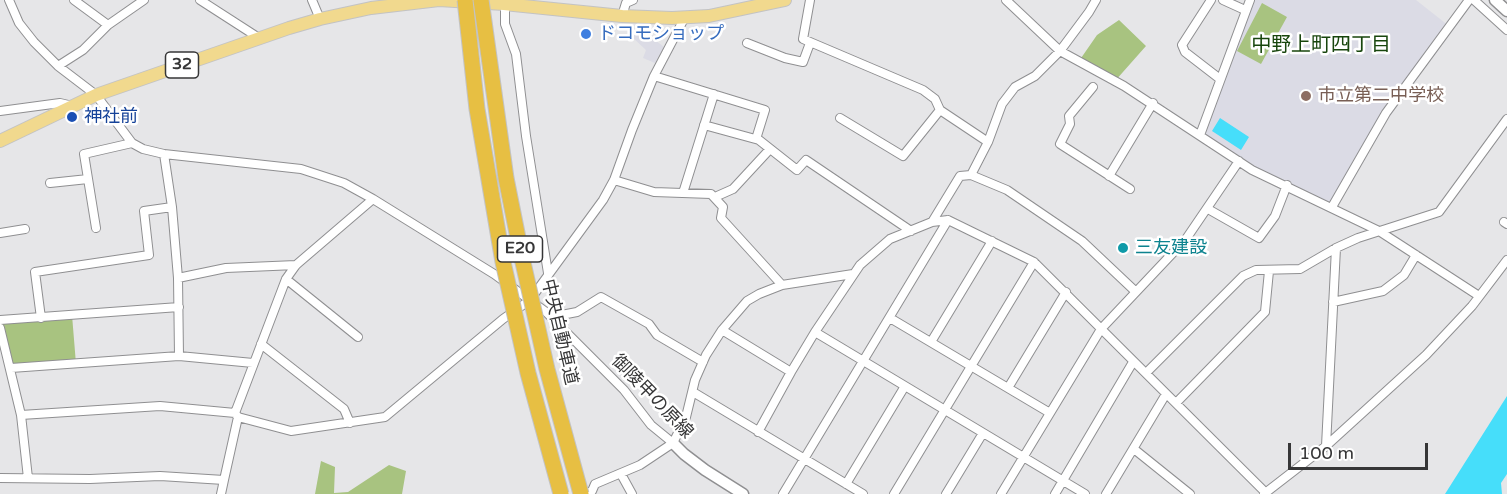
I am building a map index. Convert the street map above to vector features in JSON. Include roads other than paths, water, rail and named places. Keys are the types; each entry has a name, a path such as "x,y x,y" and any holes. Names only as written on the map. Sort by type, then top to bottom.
{"highway":[{"name":"E20","path":"465,0 477,109 503,262 528,373 561,494"},
{"name":"中央自動車道","path":"481,0 502,155 522,258 547,369 587,493"}],"main road":[{"name":"32","path":"0,141 96,95 259,38 368,4 439,0 505,2 622,16 685,17 726,13 785,0"}],"street":[{"path":"9,0 19,22 34,42 58,66 96,95 132,143"},
{"path":"74,0 108,25"},
{"path":"58,66 83,51 108,25 144,0"},
{"path":"200,0 259,38"},
{"path":"312,0 320,19"},
{"path":"622,16 626,3 633,0"},
{"path":"810,0 803,39 923,90 935,99 940,110 988,142"},
{"path":"1006,0 1060,51 1153,104 1252,170 1379,231 1479,296"},
{"path":"971,175 988,142 1002,104 1015,87 1035,76 1060,51 1089,12 1095,0"},
{"path":"1211,0 1182,45 1185,52 1220,79"},
{"path":"1223,0 1245,10"},
{"path":"1200,135 1250,0"},
{"path":"1495,0 1507,11"},
{"path":"1332,207 1386,113 1468,1 1507,30"},
{"path":"505,2 505,24 516,54 526,136 549,273"},
{"path":"21,416 160,406 236,415 291,431 385,417 530,300 603,200 614,180 654,76 685,17"},
{"path":"747,43 785,58 803,62 810,43"},
{"path":"654,76 765,110 756,139"},
{"path":"1093,87 1069,116 1070,124 1060,144 1130,189"},
{"path":"683,193 714,94"},
{"path":"0,111 60,103 74,106"},
{"path":"1109,176 1153,104"},
{"path":"840,118 903,156 940,110"},
{"path":"1146,373 1243,276 1256,270 1300,269 1336,248 1379,231 1439,212 1507,119"},
{"path":"704,125 756,139 797,170 806,160 911,231"},
{"path":"96,228 84,154 132,143"},
{"name":"御陵甲の原線","path":"132,143 143,149 164,154 301,169 336,180 373,199 494,274 530,300 624,390 651,425 705,470 744,494"},
{"path":"715,197 733,189 770,149"},
{"path":"164,154 172,207 178,278 179,356"},
{"path":"1001,494 1101,329 1186,239 1239,161"},
{"path":"932,222 960,176 971,175 1007,190 1082,242 1136,292"},
{"path":"50,183 88,179"},
{"path":"614,180 654,192 711,194 723,207 721,218 782,285"},
{"path":"1208,209 1259,238 1275,216 1287,185"},
{"path":"221,494 236,415 253,363 286,279 296,265 373,199"},
{"path":"41,318 35,272 149,255 144,211 172,207"},
{"path":"783,494 948,220"},
{"path":"758,432 815,332 860,265 890,239 932,222 948,220 1034,262 1264,493 1326,446 1426,355 1479,296 1507,260"},
{"path":"0,234 25,229"},
{"path":"931,342 992,241"},
{"path":"1326,446 1336,248"},
{"path":"1333,302 1383,291 1404,275 1416,255"},
{"path":"894,494 1034,262"},
{"path":"178,278 226,268 296,265"},
{"path":"1176,403 1265,312 1269,271"},
{"path":"587,493 595,484 621,474 673,443 686,417 695,380 703,362 722,330 747,302 759,294 782,285 853,274"},
{"path":"286,279 358,337"},
{"path":"1008,388 1066,292"},
{"path":"548,315 577,312 601,297 649,324 657,335 703,362"},
{"path":"0,320 179,308"},
{"path":"890,318 1050,413"},
{"path":"0,327 21,416 28,478"},
{"path":"722,330 792,372"},
{"path":"815,332 1085,494"},
{"path":"261,344 344,409 350,423"},
{"path":"11,368 179,356 253,363"},
{"path":"1055,494 1133,362"},
{"path":"846,484 905,386"},
{"path":"693,392 863,494"},
{"path":"1106,494 1166,394"},
{"path":"946,494 983,433"},
{"path":"1134,449 1190,494"},
{"path":"621,474 632,494"},
{"path":"0,478 90,479 160,476 224,480"}],"water":[{"path":"1220,118 1249,137 1241,150 1212,131"},
{"path":"1507,396 1507,474 1501,483 1502,494 1445,494"}],"place":[{"name":"ドコモショップ","path":"586,34"},
{"name":"市立第二中学校","path":"1306,96"},
{"name":"神社前","path":"72,117"},
{"name":"三友建設","path":"1123,248"}],"district":[{"name":"中野上町四丁目","path":"1321,46"}]}
